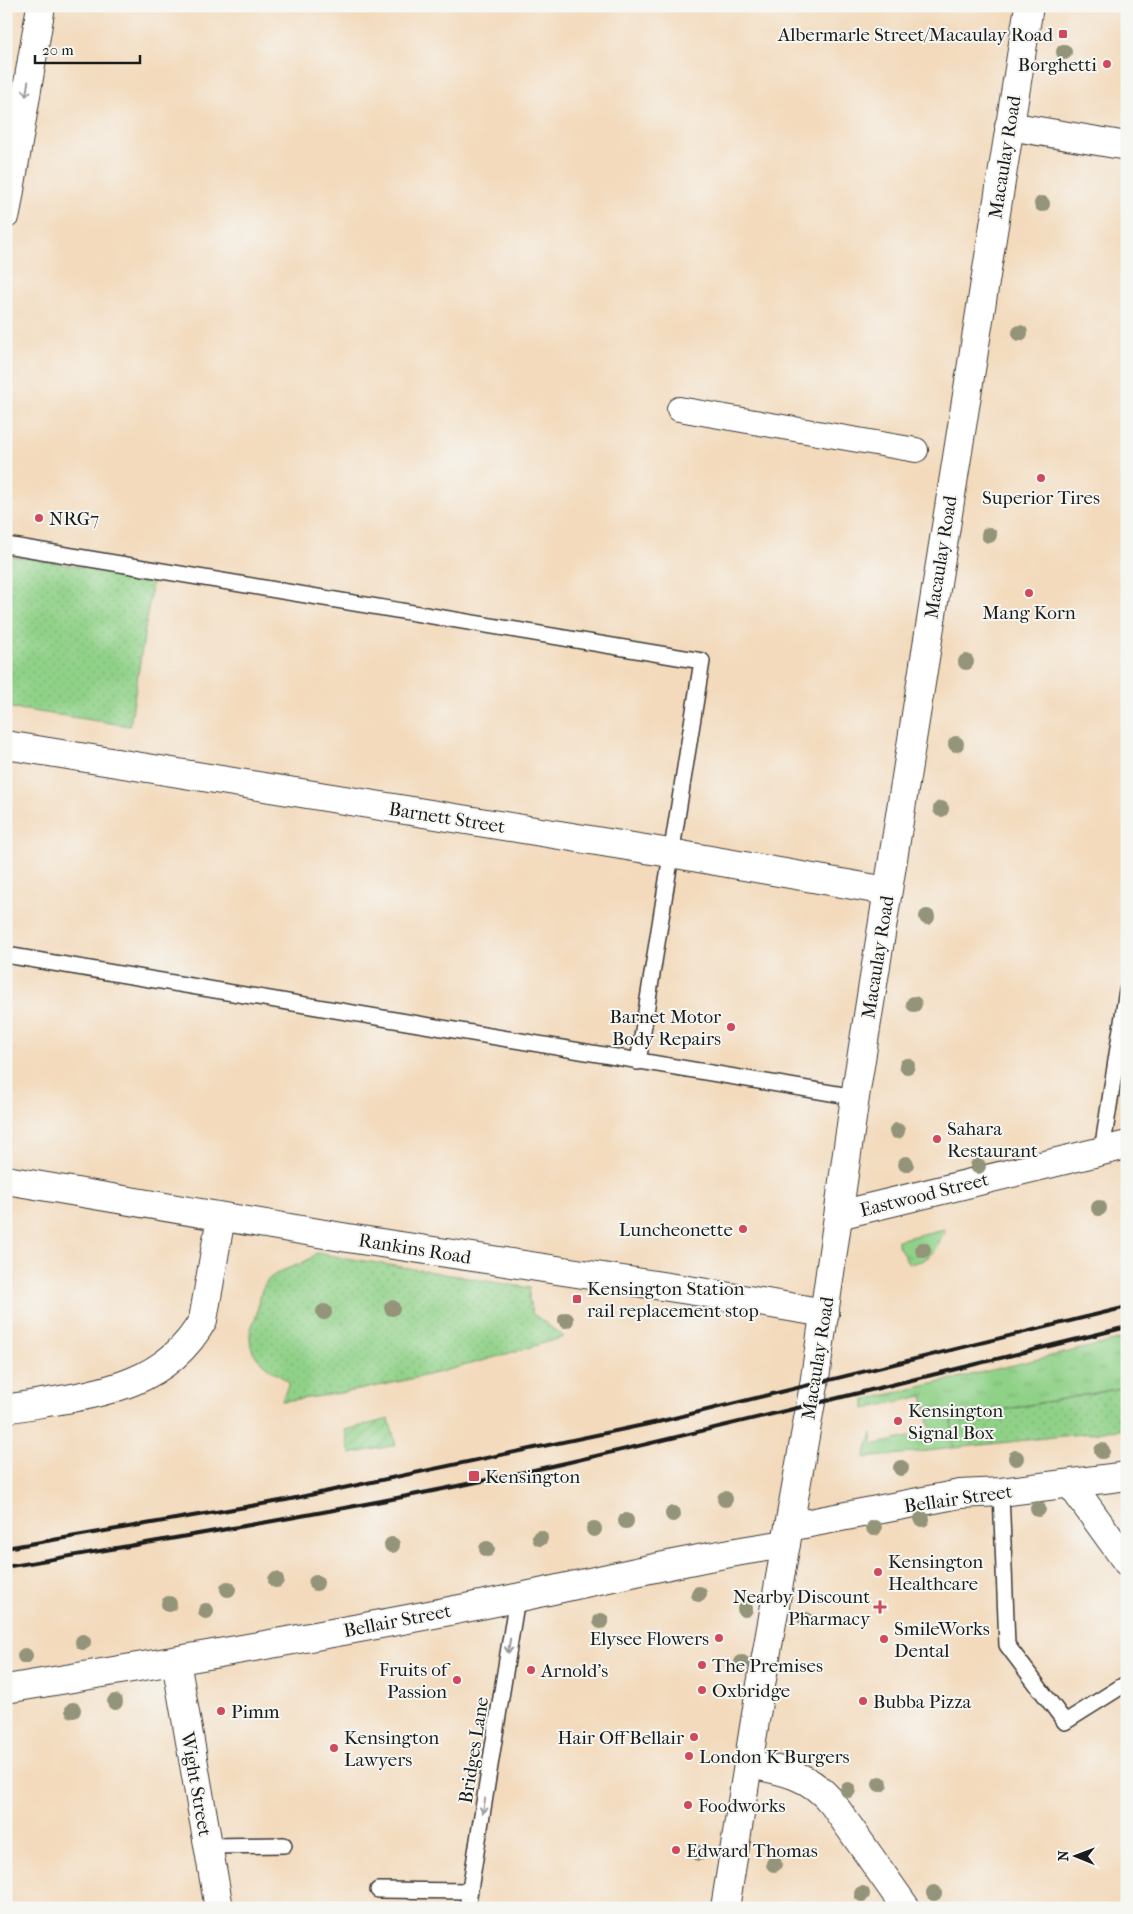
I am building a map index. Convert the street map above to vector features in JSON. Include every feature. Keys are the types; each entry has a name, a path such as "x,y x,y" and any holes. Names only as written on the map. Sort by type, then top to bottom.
{"street":[{"path":"6,214 41,6"},
{"name":"Macaulay Road","path":"725,1908 825,1313 855,1096 1029,6"},
{"path":"1009,126 1127,146"},
{"path":"679,409 916,450"},
{"name":"Barnett Street","path":"6,745 670,853 888,891"},
{"name":"Eastwood Street","path":"839,1215 1114,1148"},
{"name":"Rankins Road","path":"6,1180 221,1217 825,1313"},
{"path":"6,1408 124,1386 157,1371 174,1358 195,1334 205,1313 221,1217"},
{"name":"Bellair Street","path":"6,1689 176,1661 517,1598 735,1552 788,1535 960,1494 1001,1492 1127,1476"},
{"path":"1070,1483 1127,1562"},
{"name":"Wight Street","path":"176,1661 219,1908"},
{"path":"748,1764 796,1775 819,1788 833,1804 906,1908"}],"lane":[{"path":"6,545 702,662 638,1062"},
{"path":"6,955 638,1062 855,1096"},
{"path":"1114,1148 1127,990"},
{"path":"1001,1492 1007,1646 1065,1722 1127,1684"},
{"name":"Bridges Lane","path":"468,1908 517,1598"},
{"path":"208,1846 284,1845"},
{"path":"378,1890 470,1891"}],"green space":[{"path":"6,555 153,578 130,726 6,707"},
{"path":"943,1229 945,1231 938,1244 927,1258 922,1261 908,1263 898,1245 898,1240"},
{"path":"316,1253 530,1288 529,1299 532,1313 564,1337 459,1367 389,1384 318,1397 282,1401 289,1382 262,1363 257,1357 250,1343 251,1330 257,1313 260,1294 270,1278 311,1258"},
{"path":"1127,1338 1127,1387 951,1419 954,1448 864,1458 872,1433 873,1445 931,1432 923,1396 865,1409 865,1400"},
{"path":"1127,1387 1127,1429 954,1448 951,1420"},
{"path":"389,1419 396,1445 350,1454 345,1430"}],"railway":[{"path":"6,1548 286,1500 658,1422 1127,1307"},
{"path":"6,1567 285,1519 492,1479 703,1431 1127,1327"}],"place":[{"name":"Albermarle Street/Macaulay Road","path":"1063,34"},
{"name":"Borghetti","path":"1107,64"},
{"name":"Superior Tires","path":"1041,478"},
{"name":"NRG7","path":"39,518"},
{"name":"Mang Korn","path":"1029,593"},
{"name":"Barnet Motor Body Repairs","path":"731,1027"},
{"name":"Sahara Restaurant","path":"937,1139"},
{"name":"Luncheonette","path":"743,1229"},
{"name":"Kensington Station rail replacement stop","path":"577,1299"},
{"name":"Kensington Signal Box","path":"898,1421"},
{"name":"Kensington","path":"474,1476"},
{"name":"Kensington Healthcare","path":"878,1572"},
{"name":"Nearby Discount Pharmacy","path":"880,1607"},
{"name":"Elysee Flowers","path":"719,1638"},
{"name":"SmileWorks Dental","path":"884,1639"},
{"name":"The Premises","path":"702,1665"},
{"name":"Arnold's","path":"531,1670"},
{"name":"Fruits of Passion","path":"457,1680"},
{"name":"Oxbridge","path":"702,1690"},
{"name":"Bubba Pizza","path":"863,1701"},
{"name":"Pimm","path":"221,1711"},
{"name":"Hair Off Bellair","path":"694,1737"},
{"name":"Kensington Lawyers","path":"334,1748"},
{"name":"London K Burgers","path":"689,1756"},
{"name":"Foodworks","path":"688,1805"},
{"name":"Edward Thomas","path":"676,1850"}]}
